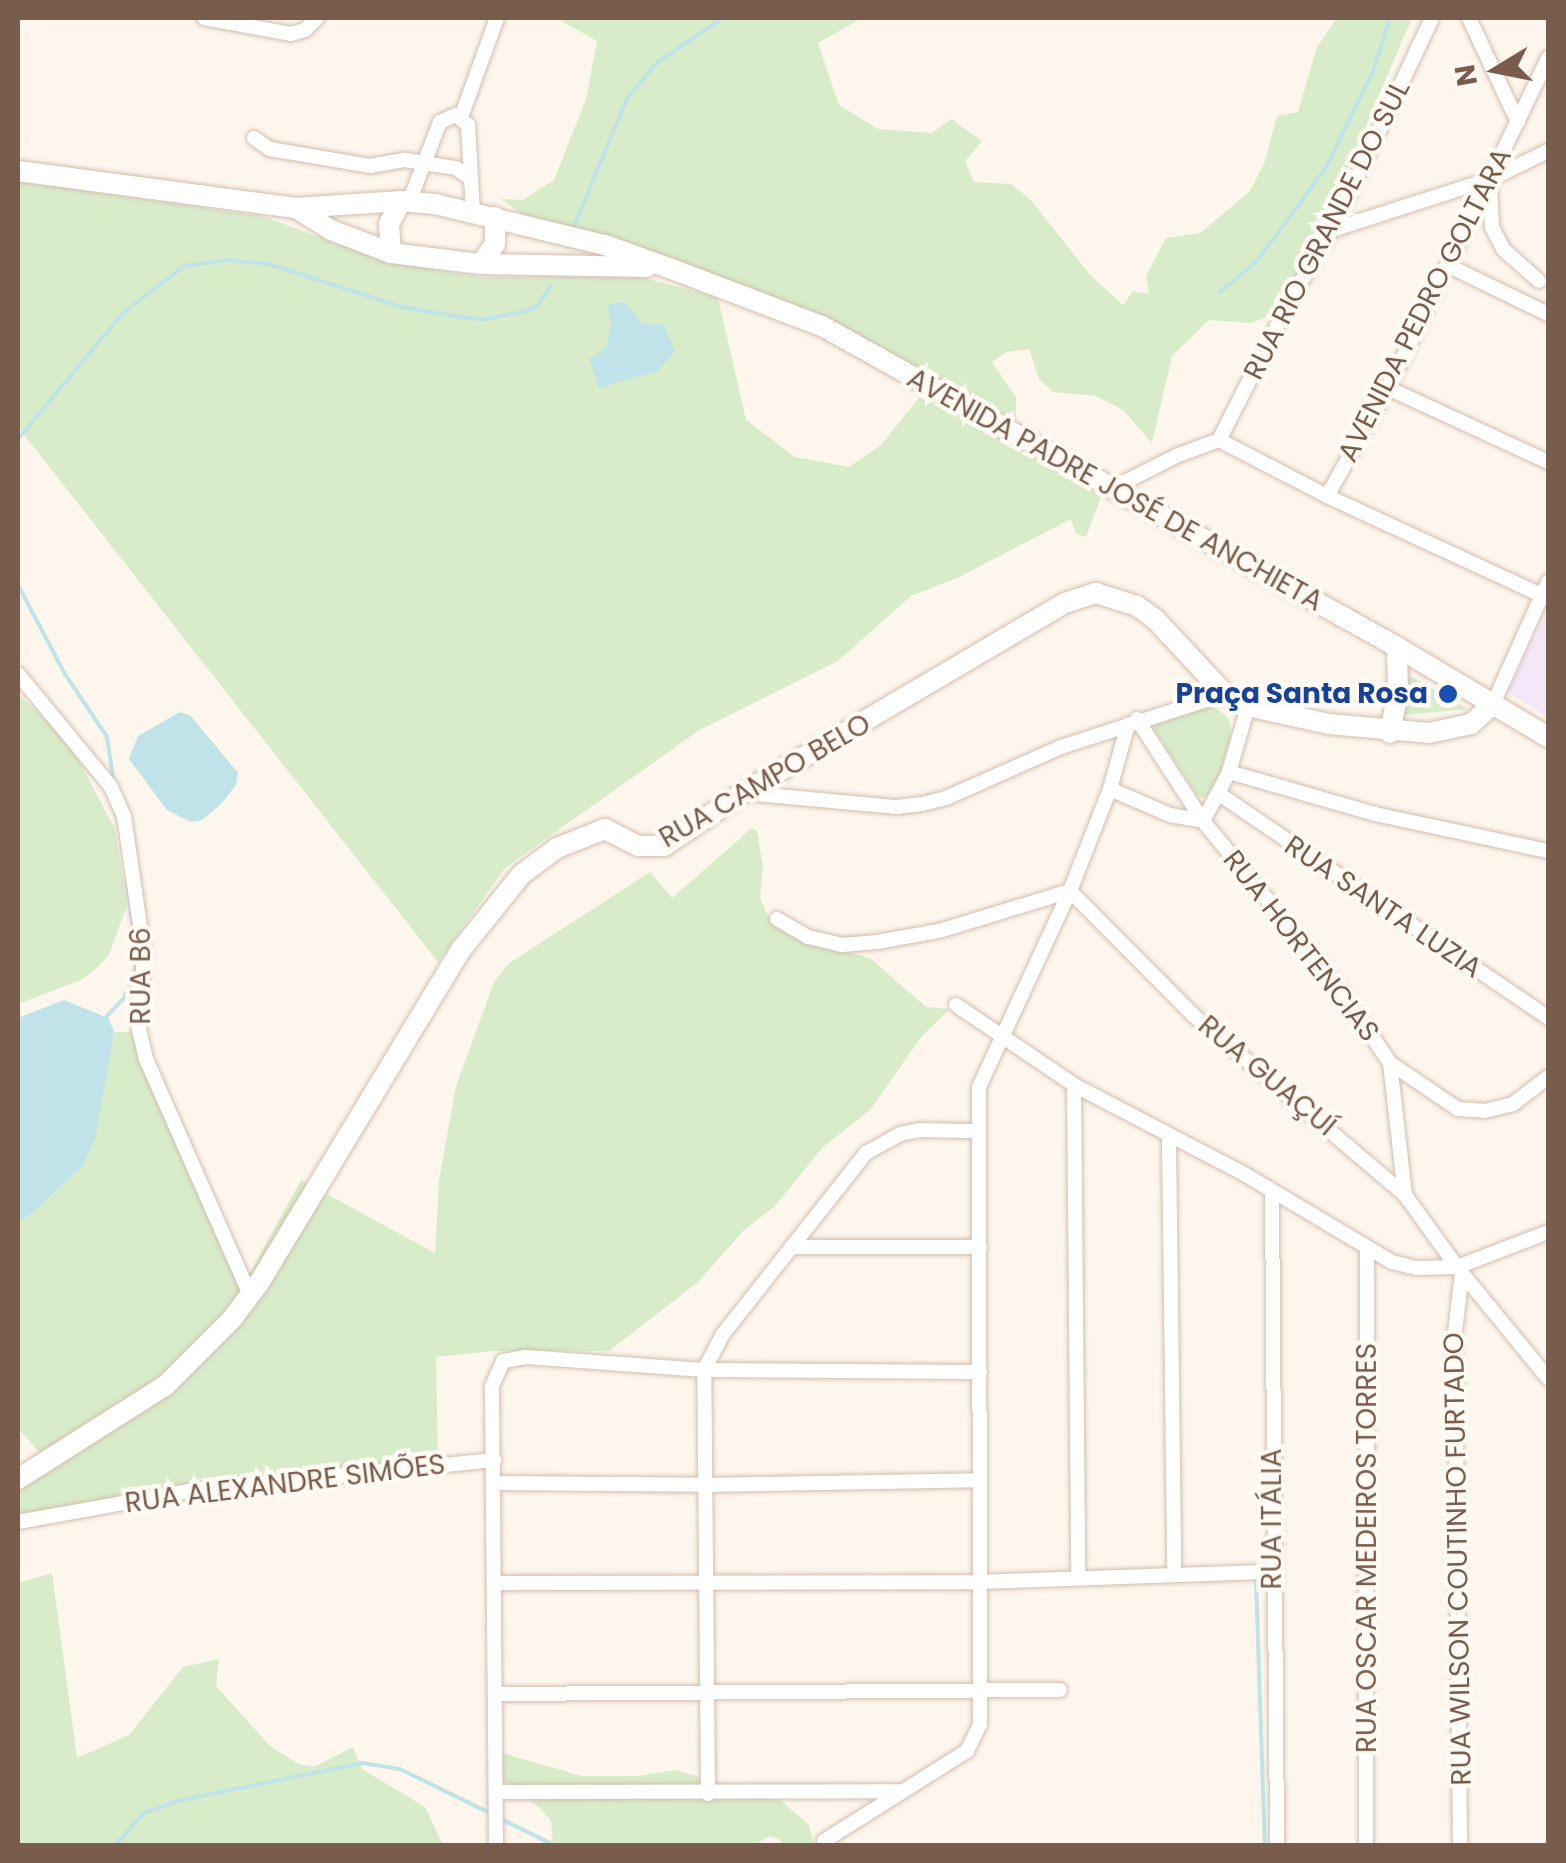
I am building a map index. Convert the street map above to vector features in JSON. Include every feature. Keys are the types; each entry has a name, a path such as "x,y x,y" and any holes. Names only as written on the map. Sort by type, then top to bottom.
{"main road":[{"name":"AVENIDA PADRE JOSÉ DE ANCHIETA","path":"18,171 296,208 405,202 473,212 605,245 669,268 822,326 1397,647 1548,737"},
{"path":"391,253 390,224 405,202"},
{"name":"AVENIDA PADRE JOSÉ DE ANCHIETA","path":"296,208 331,230 391,253 481,264 669,268"},
{"path":"481,264 494,244 495,216"},
{"name":"RUA CAMPO BELO","path":"18,1480 166,1385 232,1319 460,950 522,874 593,830 605,829 638,846 664,846 744,792 1081,596 1096,593 1137,606 1155,618 1225,694 1248,706 1390,733 1454,730 1484,716 1493,704"},
{"path":"1390,733 1398,692 1397,647"}],"street":[{"path":"204,18 291,34 305,30 317,18"},
{"path":"462,117 498,18"},
{"name":"RUA RIO GRANDE DO SUL","path":"1219,440 1292,296 1332,230 1432,18"},
{"path":"1469,18 1518,122"},
{"name":"AVENIDA PEDRO GOLTARA","path":"1327,496 1388,388 1548,58"},
{"path":"405,202 426,167 440,122 452,114 462,117 468,125 473,212"},
{"path":"254,138 270,150 370,166 404,160 426,167 449,166 468,176"},
{"path":"1332,230 1491,179 1548,151"},
{"path":"1491,179 1488,203 1498,238 1519,267 1544,278"},
{"path":"1446,265 1548,314"},
{"path":"1511,294 1544,278"},
{"path":"1388,388 1548,462"},
{"path":"1110,490 1176,456 1219,440 1327,496 1546,592 1493,704"},
{"name":"RUA B6","path":"18,674 111,787 124,816 144,953 140,1030 146,1059 250,1294"},
{"path":"744,792 896,807 922,804 1132,722 1225,694"},
{"path":"1110,789 1170,815 1203,821 1229,772 1248,706"},
{"path":"824,1841 967,1751 980,1724 980,1087 1070,891 1132,722"},
{"name":"RUA HORTENCIAS","path":"1132,722 1203,821 1336,982 1390,1063 1405,1195"},
{"path":"1229,772 1376,814 1545,852"},
{"name":"RUA SANTA LUZIA","path":"1218,794 1548,1018"},
{"path":"776,919 808,937 842,946 939,931 1070,891"},
{"name":"RUA GUAÇUÍ","path":"1070,891 1193,1015 1405,1195 1548,1378"},
{"path":"956,1005 1006,1035 1074,1085 1272,1192 1367,1250 1416,1268 1460,1270 1548,1232"},
{"path":"1390,1063 1458,1109 1485,1111 1513,1104 1548,1077"},
{"path":"1074,1085 1078,1577"},
{"path":"708,1794 704,1370 723,1334 866,1153 900,1134 921,1130 980,1131"},
{"path":"1169,1139 1174,1572"},
{"name":"RUA ITÁLIA","path":"1272,1192 1277,1846"},
{"path":"792,1247 980,1247"},
{"name":"RUA OSCAR MEDEIROS TORRES","path":"1366,1846 1367,1250"},
{"name":"RUA WILSON COUTINHO FURTADO","path":"1460,1270 1455,1332 1460,1846"},
{"path":"496,1846 492,1386 504,1360 526,1357 704,1370 980,1372"},
{"name":"RUA ALEXANDRE SIMÕES","path":"18,1522 170,1494 494,1460"},
{"path":"493,1482 704,1485 980,1480"},
{"path":"494,1583 978,1582 1174,1572 1272,1572"},
{"path":"497,1694 1060,1690"},
{"path":"497,1800 904,1790"}],"shaded area":[{"path":"1545,613 1548,615 1548,717 1508,692"}],"green space":[{"path":"556,18 862,18 818,43 839,105 878,129 932,133 951,119 982,141 965,161 974,182 1011,184 1030,199 1091,276 1123,305 1133,291 1149,294 1146,276 1166,238 1200,233 1250,191 1265,161 1277,116 1298,112 1317,47 1337,18 1412,18 1292,299 1273,315 1251,323 1209,320 1172,356 1152,443 1123,410 1096,396 1053,392 1039,379 1029,349 1007,352 992,362 1016,397 1016,427 745,286 532,221 501,199 523,200 554,180 586,99 597,41"},
{"path":"18,181 262,216 386,262 483,277 636,276 718,297 746,420 795,457 849,467 881,445 922,394 1101,497 1086,537 1076,534 1071,519 959,577 911,596 838,661 698,731 505,868 438,962 18,427"},
{"path":"1409,675 1468,709 1405,715"},
{"path":"18,694 52,725 77,757 115,829 127,905 109,955 97,968 81,980 18,1004"},
{"path":"1210,703 1229,719 1231,736 1217,783 1204,798 1197,795 1154,729 1156,722"},
{"path":"752,828 757,831 763,866 760,898 767,914 780,928 871,959 926,1007 950,1009 922,1036 870,1110 823,1147 774,1207 744,1230 698,1282 609,1351 493,1351 436,1357 438,1463 18,1513 18,1468 39,1452 18,1428 18,1221 29,1216 83,1166 114,1032 131,1032 245,1282 301,1180 435,1253 439,1180 456,1086 494,982 508,964 650,872 672,898"},
{"path":"52,1573 77,1758 129,1735 183,1667 219,1659 216,1686 270,1746 299,1764 314,1767 353,1747 362,1769 425,1807 443,1845 18,1845 18,1583"},
{"path":"495,1751 582,1776 639,1776 675,1770 780,1800 809,1825 814,1845 780,1845 781,1840 770,1836 752,1846 553,1845 551,1821 541,1809 487,1767"}],"water":[{"path":"625,302 643,324 664,324 675,351 658,371 599,388 589,359 606,348 611,324 608,304"},
{"path":"180,712 191,716 238,773 236,785 221,804 202,820 191,822 167,810 129,759 138,736"},
{"path":"64,1000 108,1018 114,1031 96,1135 83,1166 29,1216 18,1221 18,1018"}],"waterway":[{"path":"573,229 627,98 658,62 723,18"},
{"path":"1219,293 1257,261 1325,169 1373,71 1390,18"},
{"path":"18,439 124,312 184,266 230,260 268,264 402,307 466,318 486,319 526,311 537,306 551,286"},
{"path":"18,585 65,674 107,737 114,784"},
{"path":"127,882 135,937"},
{"path":"103,1020 124,998 137,966"},
{"path":"1256,1579 1265,1846"},
{"path":"114,1846 144,1813 177,1801 362,1763 400,1769 492,1814"},
{"path":"501,1819 556,1846"}],"place":[{"name":"Praça Santa Rosa","path":"1448,694"}]}
